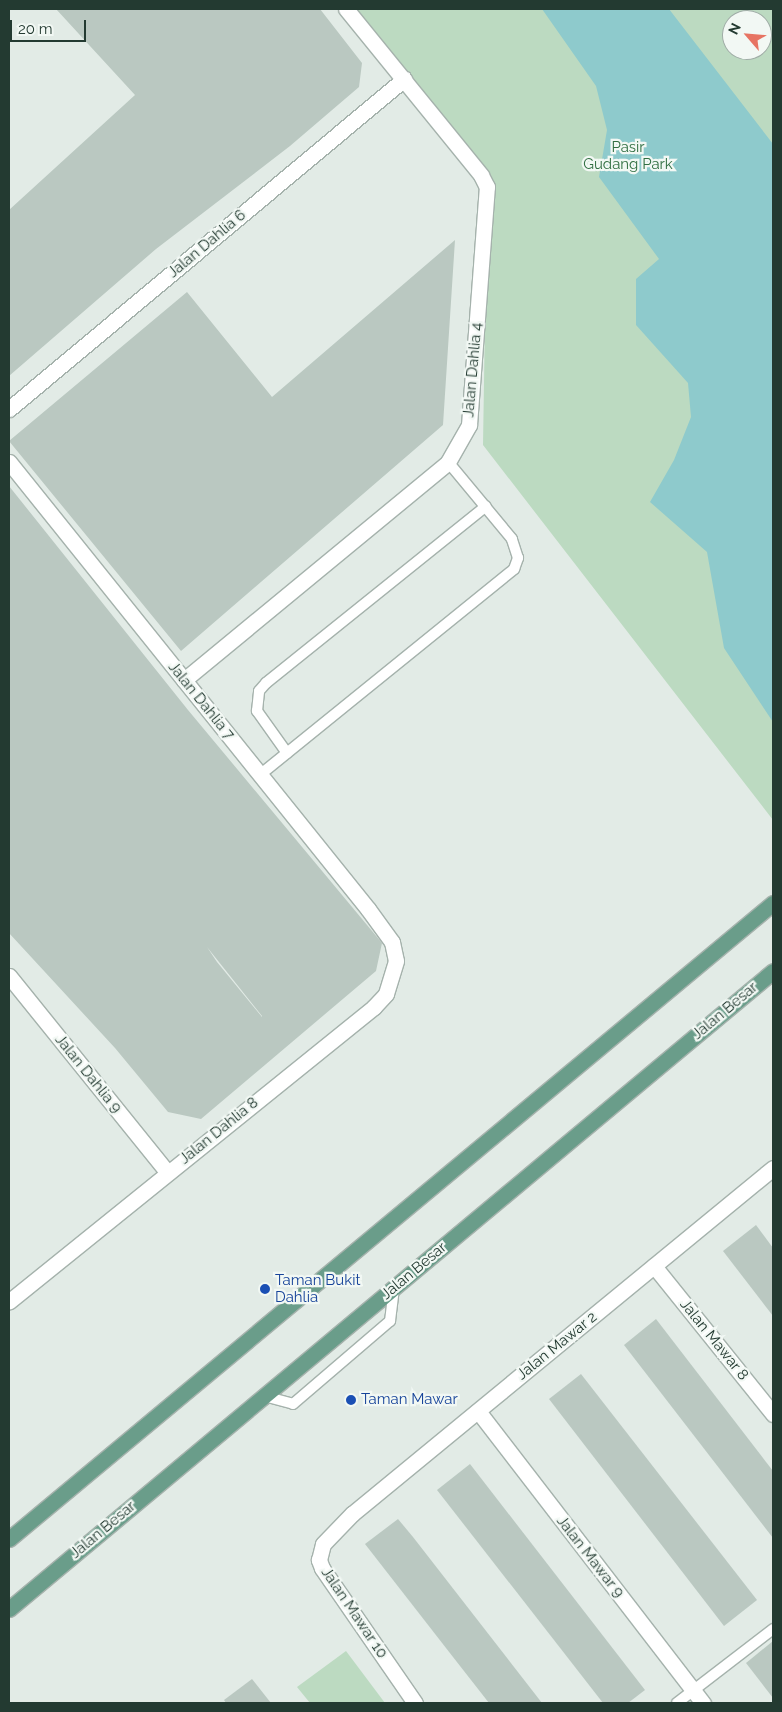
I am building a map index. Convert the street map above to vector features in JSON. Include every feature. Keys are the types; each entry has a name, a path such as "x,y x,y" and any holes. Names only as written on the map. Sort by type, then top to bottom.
{"main road":[{"path":"9,1539 773,904"},
{"name":"Jalan Besar","path":"9,1609 773,971"}],"street":[{"name":"Jalan Dahlia 4","path":"184,680 448,462 469,421 487,187 481,175 346,9"},
{"name":"Jalan Dahlia 6","path":"9,409 404,79"},
{"name":"Jalan Dahlia 7","path":"9,462 261,774 392,942"},
{"name":"Jalan Dahlia 8","path":"9,1302 167,1172 374,1007 386,994 393,978 396,961 392,942"},
{"name":"Jalan Dahlia 9","path":"9,976 167,1172"},
{"name":"Jalan Mawar 2","path":"342,1523 773,1168"},
{"name":"Jalan Mawar 8","path":"654,1266 773,1414"},
{"name":"Jalan Mawar 9","path":"478,1411 703,1703"},
{"name":"Jalan Mawar 10","path":"342,1523 319,1552 322,1568 415,1703"}],"lane":[{"path":"261,774 514,569 517,548 486,506 448,462"},
{"path":"288,753 257,711 259,691 266,683 486,506"},
{"path":"264,1396 293,1404 390,1321 394,1288"},
{"path":"677,1703 773,1629"}],"green space":[{"name":"Pasir Gudang Park","path":"346,9 773,9 773,820 483,445 487,194"},
{"path":"346,1651 385,1703 310,1703 297,1687"}],"water":[{"path":"542,9 669,9 773,144 773,722 724,648 707,552 650,502 674,460 691,417 688,383 636,325 636,279 659,259 599,177 607,130 596,86"}],"building":[{"path":"56,9 320,9 362,63 359,87 290,146 156,249 9,376 9,210 135,95"},
{"path":"455,240 443,425 181,651 9,441 187,292 272,397"},
{"path":"9,486 188,710 382,943 376,971 201,1119 168,1112 115,1048 9,933","holes":["207,947 262,1016 217,962"]},
{"path":"756,1225 773,1248 773,1316 723,1251"},
{"path":"656,1319 773,1471 773,1538 624,1345"},
{"path":"581,1374 757,1600 724,1626 549,1399"},
{"path":"470,1464 645,1690 628,1703 603,1703 437,1490"},
{"path":"398,1519 542,1703 489,1703 365,1544"},
{"path":"773,1641 773,1698 746,1663"},
{"path":"252,1679 271,1703 226,1703 224,1700"}],"place":[{"name":"Taman Bukit Dahlia","path":"265,1289"},
{"name":"Taman Mawar","path":"351,1400"}]}
